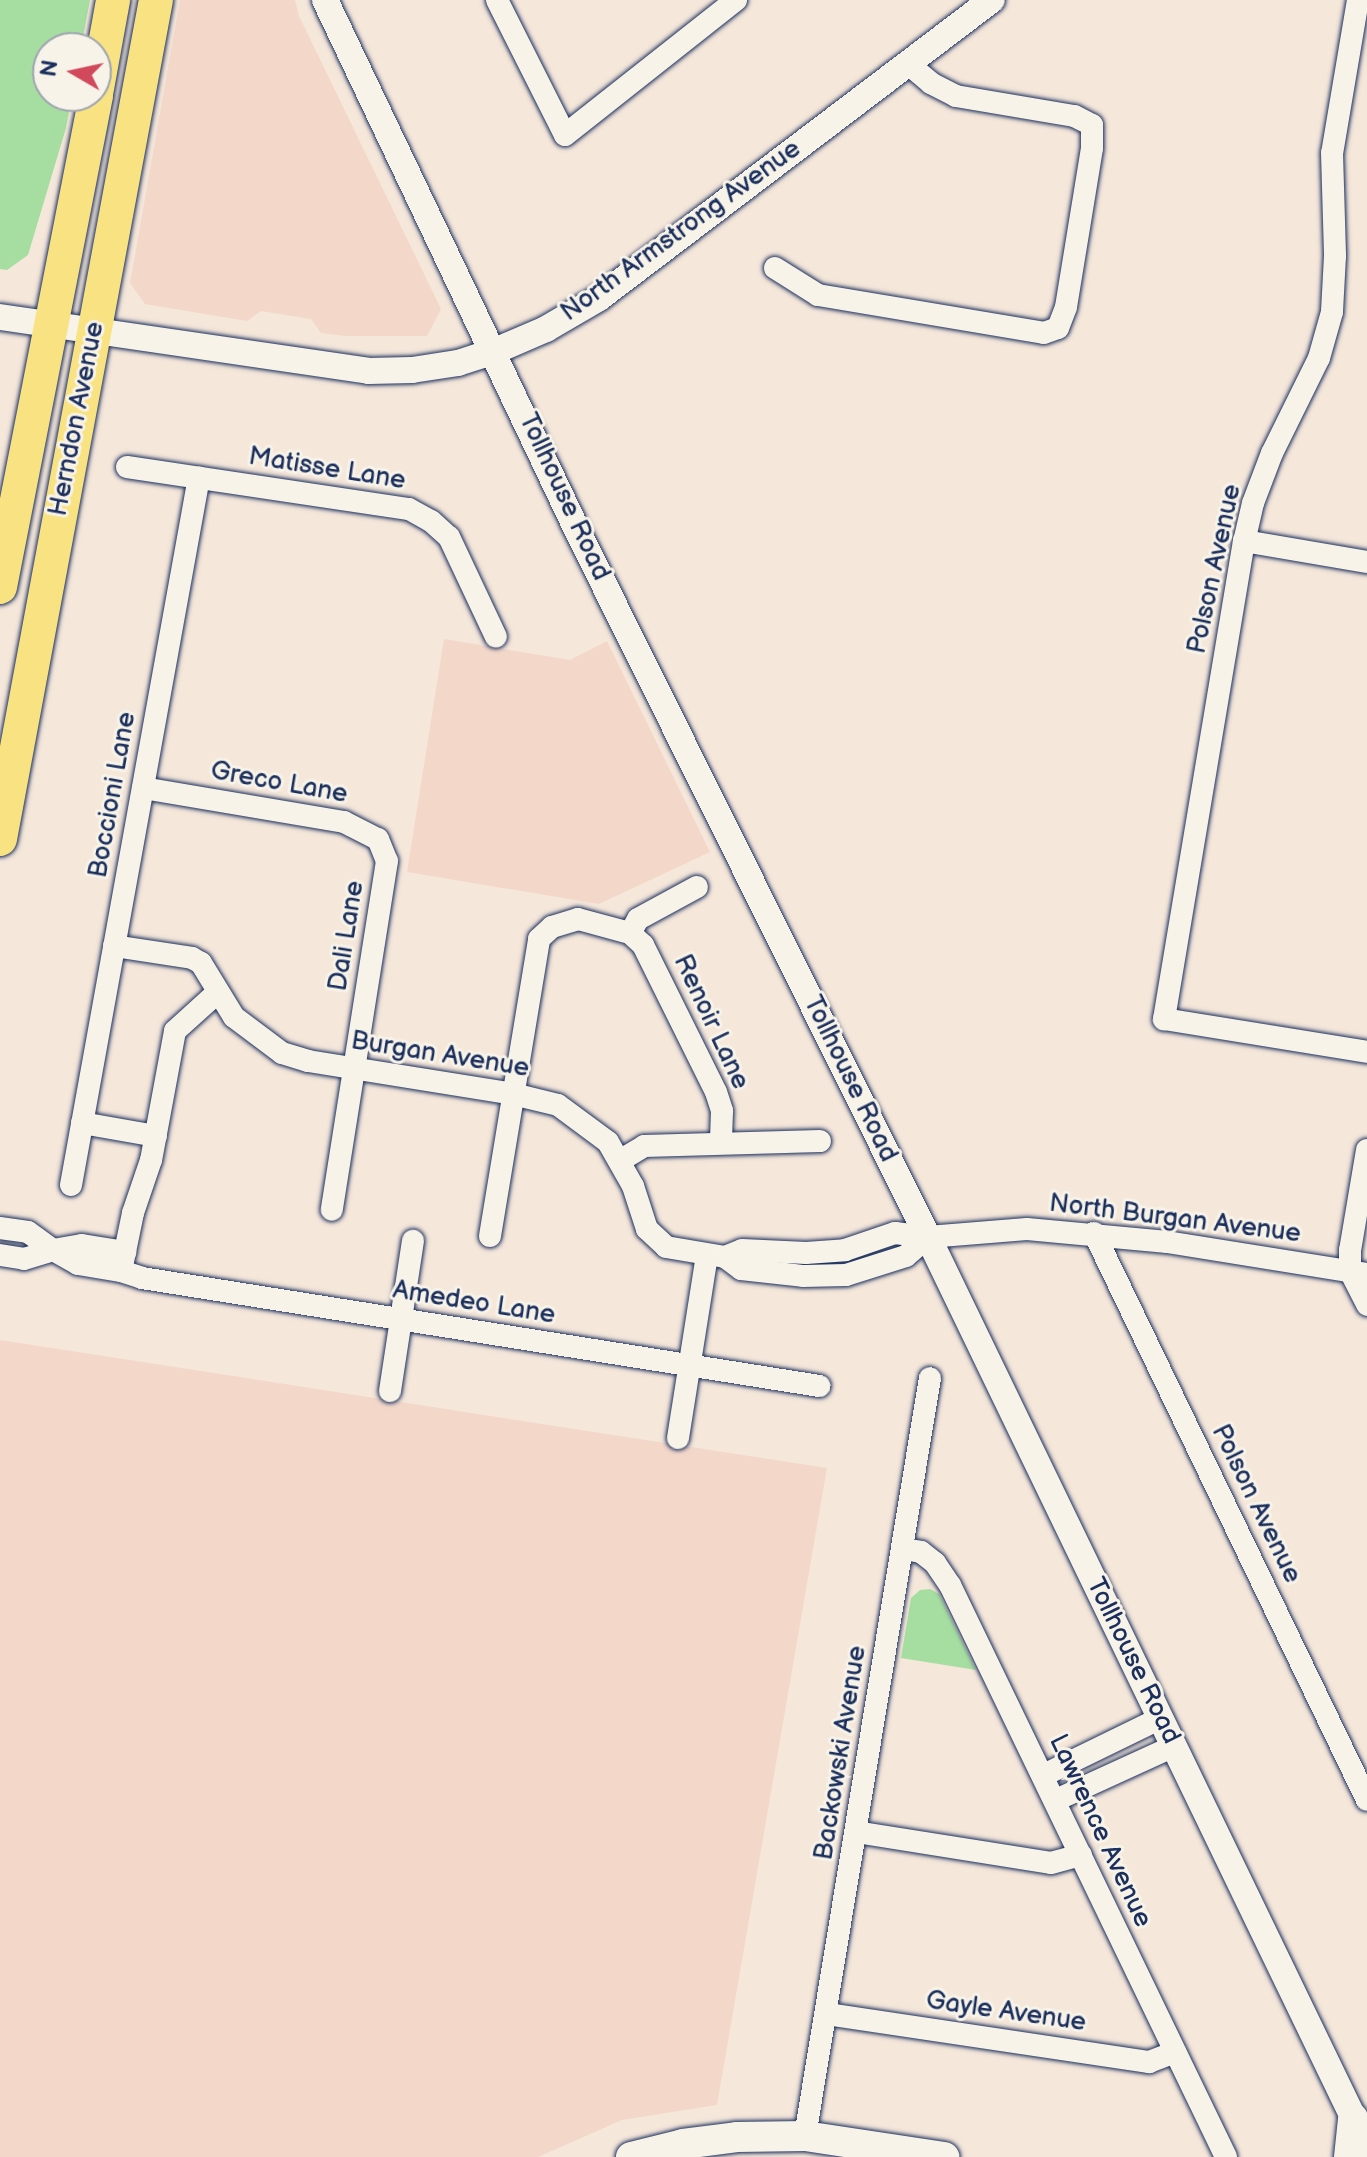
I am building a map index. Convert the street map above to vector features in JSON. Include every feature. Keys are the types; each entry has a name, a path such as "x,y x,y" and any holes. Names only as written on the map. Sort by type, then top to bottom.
{"main road":[{"name":"Herndon Avenue","path":"107,32 113,0"},
{"path":"132,0 125,39 144,65"},
{"name":"Herndon Avenue","path":"0,839 156,0"},
{"name":"Herndon Avenue","path":"0,587 93,112"},
{"path":"1349,2157 1353,2118"},
{"path":"631,2157 683,2144 737,2137 805,2136 944,2157"}],"street":[{"path":"497,0 565,135 736,0"},
{"name":"Polson Avenue","path":"1358,0 1332,153 1335,256 1332,312 1319,358 1272,453 1253,503 1244,541 1164,1019 1367,1052"},
{"name":"North Armstrong Avenue","path":"0,317 92,333 369,371 412,370 458,363 546,329 599,298 983,2"},
{"name":"Tollhouse Road","path":"327,6 495,351 578,532 928,1237 1367,2146"},
{"path":"775,268 818,295 1044,333 1058,328 1066,307 1092,148 1092,125 1074,116 956,96 931,83 907,63"},
{"name":"Matisse Lane","path":"127,467 409,509 431,521 449,537 496,637"},
{"name":"Boccioni Lane","path":"71,1185 199,477"},
{"path":"1244,541 1367,562"},
{"name":"Greco Lane","path":"143,788 344,822 378,839 387,861"},
{"name":"Dali Lane","path":"332,1210 387,861"},
{"path":"490,1236 539,939 552,927 578,919 630,933 638,919 697,887"},
{"name":"Renoir Lane","path":"630,933 643,945 716,1092 722,1111 721,1142"},
{"name":"Burgan Avenue","path":"114,946 192,958 201,963 234,1017 282,1053 353,1069 513,1094 558,1105 581,1119 608,1142 621,1160 647,1229 666,1247 716,1256 741,1269 789,1263 845,1250 895,1233 928,1237"},
{"path":"123,1262 156,1136 175,1031 218,992"},
{"path":"82,1123 156,1136"},
{"path":"621,1160 644,1146 820,1141"},
{"path":"1367,1150 1350,1250 1367,1305"},
{"name":"Amedeo Lane","path":"0,1228 28,1232 78,1264 123,1262 142,1278 819,1386"},
{"name":"North Burgan Avenue","path":"928,1237 1027,1229 1094,1233 1358,1272"},
{"name":"Polson Avenue","path":"1094,1233 1367,1800"},
{"path":"390,1391 413,1241"},
{"path":"0,1255 24,1259 53,1250"},
{"path":"678,1438 689,1365 716,1256"},
{"name":"Backowski Avenue","path":"805,2136 930,1378"},
{"name":"Lawrence Avenue","path":"904,1549 921,1552 935,1563 950,1585 1226,2157"},
{"path":"1044,1775 1161,1718"},
{"path":"1056,1800 1174,1746"},
{"path":"856,1832 1051,1863 1081,1855"},
{"name":"Gayle Avenue","path":"827,2014 1149,2062 1175,2052"}],"shaded area":[{"path":"180,0 295,0 299,16 441,309 427,336 345,336 321,333 311,319 261,311 247,321 145,304 130,283"},
{"path":"444,639 570,660 607,641 710,852 599,904 407,872"},
{"path":"0,1340 827,1468 717,2105 622,2120 538,2157 0,2157"}],"green space":[{"path":"0,0 90,0 84,32 32,32 32,112 69,112 28,255 7,270 0,269"},
{"path":"930,1589 939,1594 976,1670 901,1658 911,1598 920,1590"}]}
